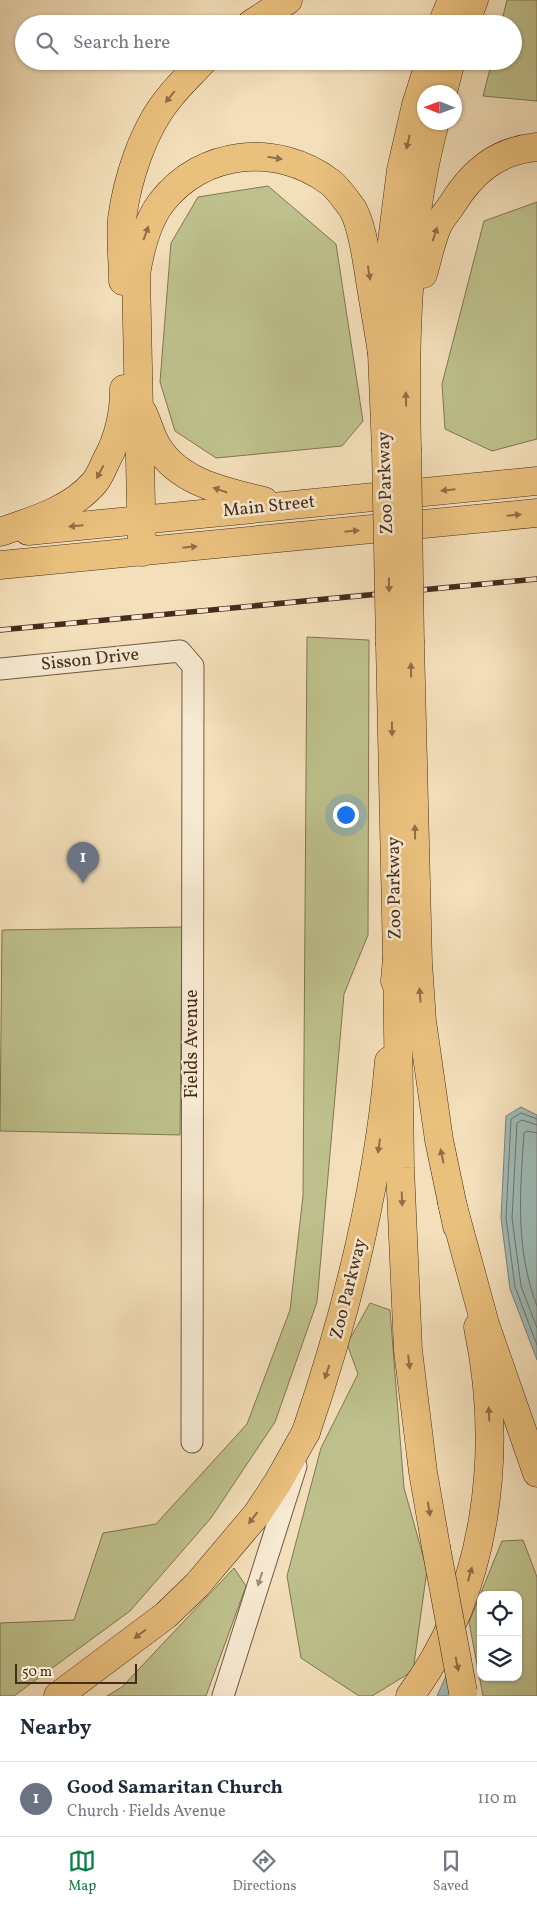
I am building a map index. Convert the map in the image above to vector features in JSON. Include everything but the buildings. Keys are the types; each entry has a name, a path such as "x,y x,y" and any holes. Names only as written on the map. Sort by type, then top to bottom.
{"main road":[{"path":"265,15 288,0"},
{"path":"446,15 452,0"},
{"path":"468,15 474,0"},
{"path":"194,70 168,98 153,122 133,168 126,193 122,221 132,400 157,446 168,460 184,474 205,485 233,494 284,506"},
{"name":"Zoo Parkway","path":"306,1432 330,1363 365,1225 386,1096 397,958 400,644 396,449 382,353 388,301 390,257 401,170 416,105 427,70"},
{"path":"445,85 449,70"},
{"name":"Zoo Parkway","path":"396,449 405,382 409,283 421,185 433,130"},
{"path":"408,331 418,287 438,225 464,185 488,163 512,151 537,147"},
{"path":"134,552 132,400 136,274 139,253 151,219 160,204 184,179 210,166 239,156 270,157 304,166 331,183 353,210 364,242 382,353"},
{"path":"0,533 44,517 69,503 95,482 116,443 121,423 132,400"},
{"path":"496,485 537,463"},
{"name":"Main Street","path":"0,533 537,481"},
{"name":"Main Street","path":"0,565 537,513"},
{"name":"Zoo Parkway","path":"400,644 418,963 429,1080 439,1140 484,1356 490,1432 487,1491 479,1542 468,1582 438,1652 410,1696"},
{"path":"397,958 400,1168 408,1350 423,1472 463,1694"},
{"path":"452,1203 485,1324 537,1473"},
{"path":"58,1696 166,1614 197,1584 256,1514 278,1482 306,1432"}],"street":[{"name":"Sisson Drive","path":"0,670 180,651"},
{"name":"Fields Avenue","path":"180,651 193,666 192,1442"},
{"name":"Zoo Parkway","path":"223,1696 306,1432"}],"green space":[{"path":"507,0 537,0 537,101 483,96 490,70 522,70 522,15 503,15"},
{"path":"268,186 336,244 363,421 342,446 216,458 175,431 160,382 171,243 198,197"},
{"path":"537,202 537,439 492,451 445,429 442,384 484,221"},
{"path":"307,637 369,640 368,935 344,994 317,1302 275,1422 211,1518 130,1611 14,1696 0,1696 0,1623 74,1620 103,1533 156,1524 247,1424 290,1310 303,1196"},
{"path":"182,927 180,1135 0,1131 2,930"},
{"path":"370,1303 390,1310 404,1488 427,1570 413,1671 372,1696 359,1696 301,1658 287,1576 321,1448 358,1374 347,1344"},
{"path":"523,1540 537,1577 537,1696 483,1696 480,1681 522,1681 522,1591 482,1591 502,1541"},
{"path":"234,1568 246,1586 206,1696 107,1696 122,1687"},
{"path":"477,1602 477,1664 469,1622"}],"water":[{"path":"521,1107 537,1115 537,1360 510,1289 501,1218 506,1116"},
{"path":"447,1674 451,1696 437,1696"}],"railway":[{"path":"0,630 537,579"}],"place":[{"name":"Good Samaritan Church","path":"83,883"}]}
